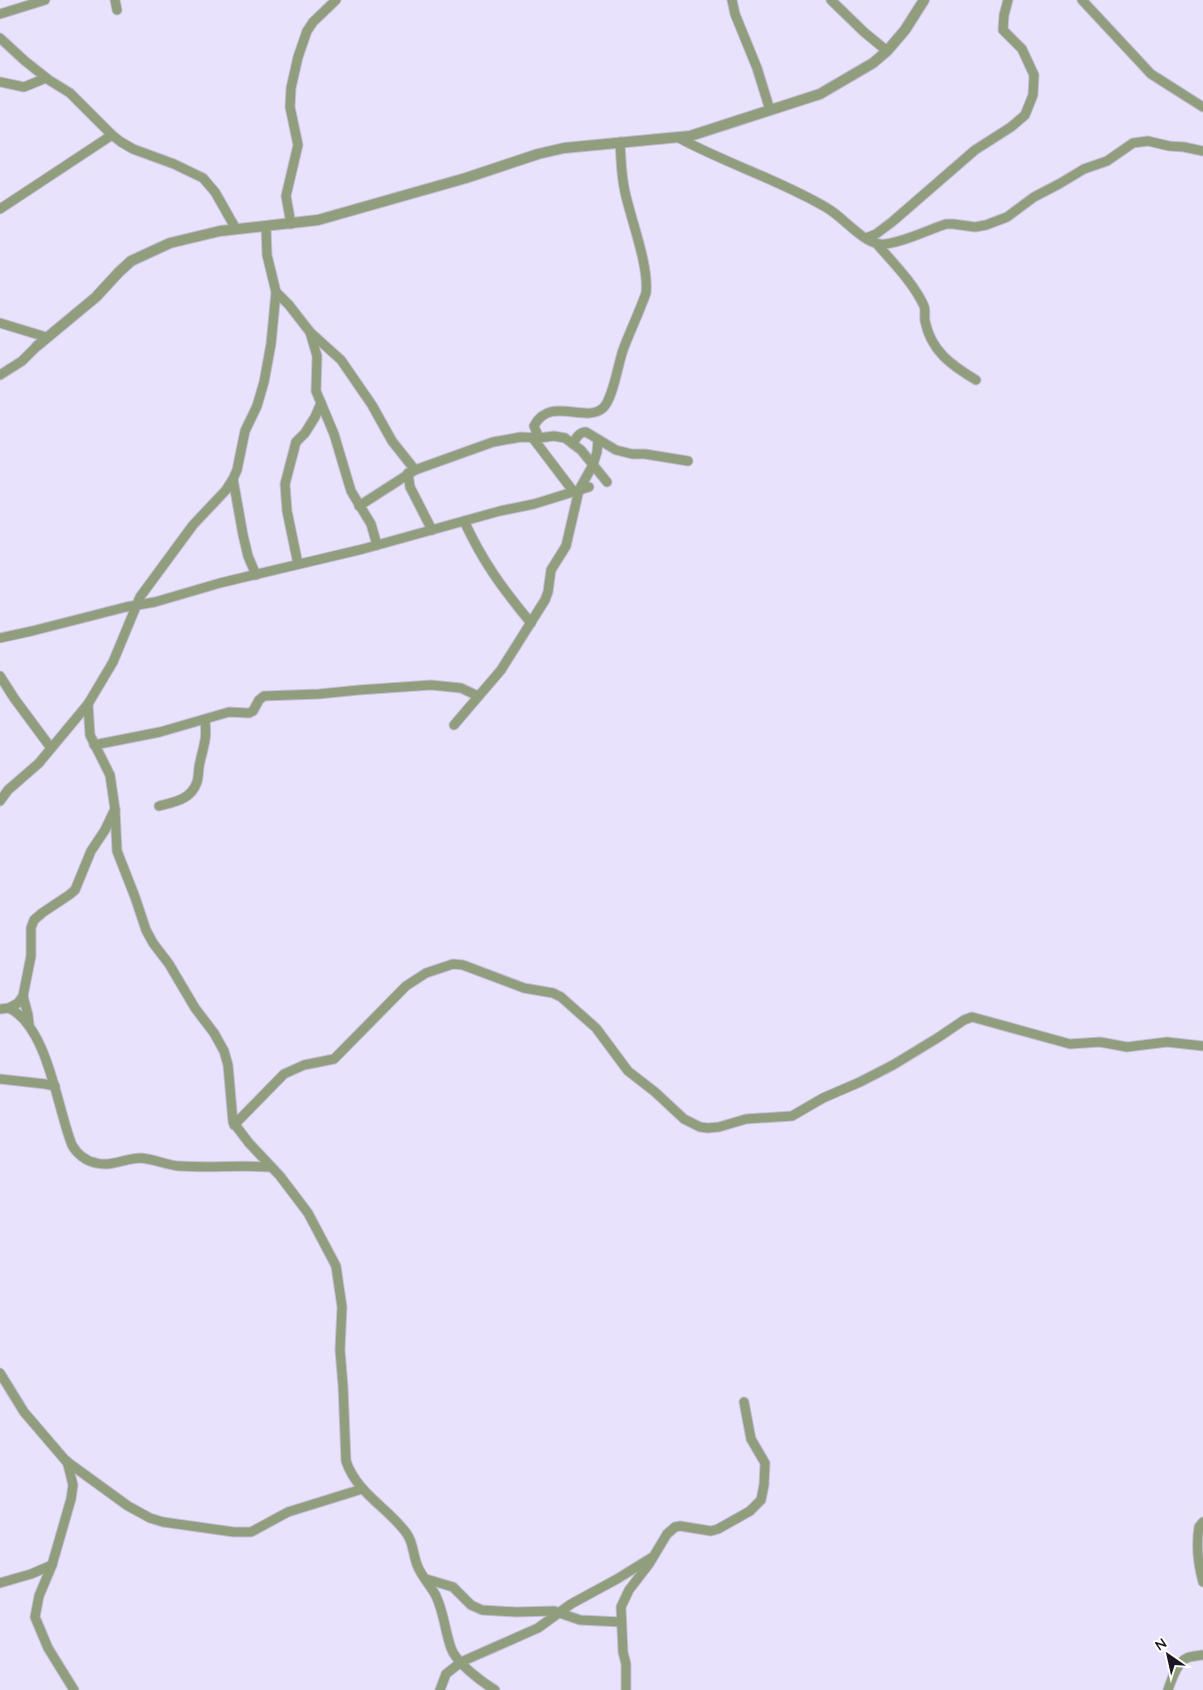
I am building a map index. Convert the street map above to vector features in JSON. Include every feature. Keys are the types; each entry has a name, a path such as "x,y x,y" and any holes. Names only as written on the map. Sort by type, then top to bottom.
{"street":[{"path":"0,14 45,0"},
{"path":"291,224 286,196 298,144 290,107 291,88 296,63 307,32 313,22 336,0"},
{"path":"732,0 770,110"},
{"path":"831,0 887,51"},
{"path":"0,375 22,361 46,337 96,297 122,269 144,254 170,243 192,236 236,229 318,220 564,148 679,138 703,132 826,92 872,63 887,51 905,30 924,0"},
{"path":"866,238 876,234 892,222 976,150 1011,127 1025,115 1033,95 1034,75 1022,50 1003,30 1008,0"},
{"path":"1082,0 1151,74 1203,106"},
{"path":"0,38 11,50 46,78 70,93 112,135 126,146 165,160 203,178 215,192 236,229"},
{"path":"0,82 22,88 46,78"},
{"path":"0,209 112,135"},
{"path":"679,138 709,154 776,180 822,205 877,244 910,283 923,305 925,321 935,348 952,364 976,380"},
{"path":"877,244 889,243 949,224 975,227 996,222 1013,214 1034,197 1084,169 1111,159 1133,143 1148,141 1169,146 1203,150"},
{"path":"576,491 536,438 534,426 537,420 547,412 598,411 606,405 622,352 646,294 647,285 644,268 624,188 620,142"},
{"path":"0,801 8,790 39,763 88,704 113,662 143,592 193,525 233,480 237,470 245,431 257,406 264,382 271,344 276,292 268,255 266,226"},
{"path":"276,292 289,304 310,332 341,360 372,405 411,472 410,487 432,530"},
{"path":"0,323 46,337"},
{"path":"310,332 317,356 316,391 334,434 351,491 371,524 377,545"},
{"path":"298,564 287,511 285,484 296,442 305,434 316,417 321,403"},
{"path":"573,444 582,432 586,432 616,450 688,461"},
{"path":"359,506 411,472 458,453 520,436 536,438 559,436 573,444 608,482"},
{"path":"454,725 502,670 547,596 551,570 566,546 576,491 593,465 598,440"},
{"path":"233,480 244,542 256,575"},
{"path":"0,638 155,602 220,583 377,545 500,511 534,504 589,487"},
{"path":"464,521 478,552 493,576 531,623"},
{"path":"0,676 51,748"},
{"path":"94,744 160,732 229,712 249,714 262,697 276,695 318,694 431,685 462,688 478,696"},
{"path":"88,704 90,735 110,776 115,809 116,849 136,896 146,930 153,944 169,964 224,1051 228,1066 232,1120 234,1124 280,1176 308,1213 336,1266 342,1307 340,1350 346,1461 362,1489 407,1535 418,1567 437,1598 443,1613 451,1649 461,1662 484,1683 495,1690"},
{"path":"158,806 183,800 194,790 207,735 205,720"},
{"path":"5,1008 18,1003 23,996 31,956 32,924 42,913 73,892 83,874 91,851 105,830 115,809"},
{"path":"234,1124 284,1074 304,1065 334,1059 347,1048 386,1005 416,978 434,969 452,964 463,965 511,984 553,993 561,997 596,1028 628,1071 655,1092 684,1119 700,1127 708,1128 746,1119 792,1116 823,1098 893,1065 964,1020 972,1017 1070,1044 1100,1042 1128,1047 1167,1042 1203,1046"},
{"path":"23,996 29,1024"},
{"path":"5,1008 22,1015 29,1024 48,1066 72,1145 79,1155 92,1162 109,1164 141,1158 177,1166 246,1165 271,1167"},
{"path":"0,1079 55,1086"},
{"path":"0,1373 24,1412 66,1461 128,1506 147,1517 163,1522 234,1532 256,1531 288,1512 362,1489"},
{"path":"626,1690 626,1664 623,1652 621,1606 667,1534 675,1527 688,1526 711,1531 718,1529 750,1511 761,1500 764,1492 765,1463 751,1440 744,1402"},
{"path":"66,1461 73,1485 71,1499 52,1565 39,1596 35,1617 48,1648 74,1690"},
{"path":"1203,1522 1198,1527 1197,1543 1198,1562 1203,1582"},
{"path":"440,1690 446,1674 461,1662 538,1628 584,1596 617,1579 653,1556"},
{"path":"0,1583 32,1574 52,1565"},
{"path":"426,1578 453,1587 471,1605 482,1610 560,1612 580,1620 621,1622"},
{"path":"1168,1690 1171,1680 1183,1661 1186,1658 1203,1655"}]}
